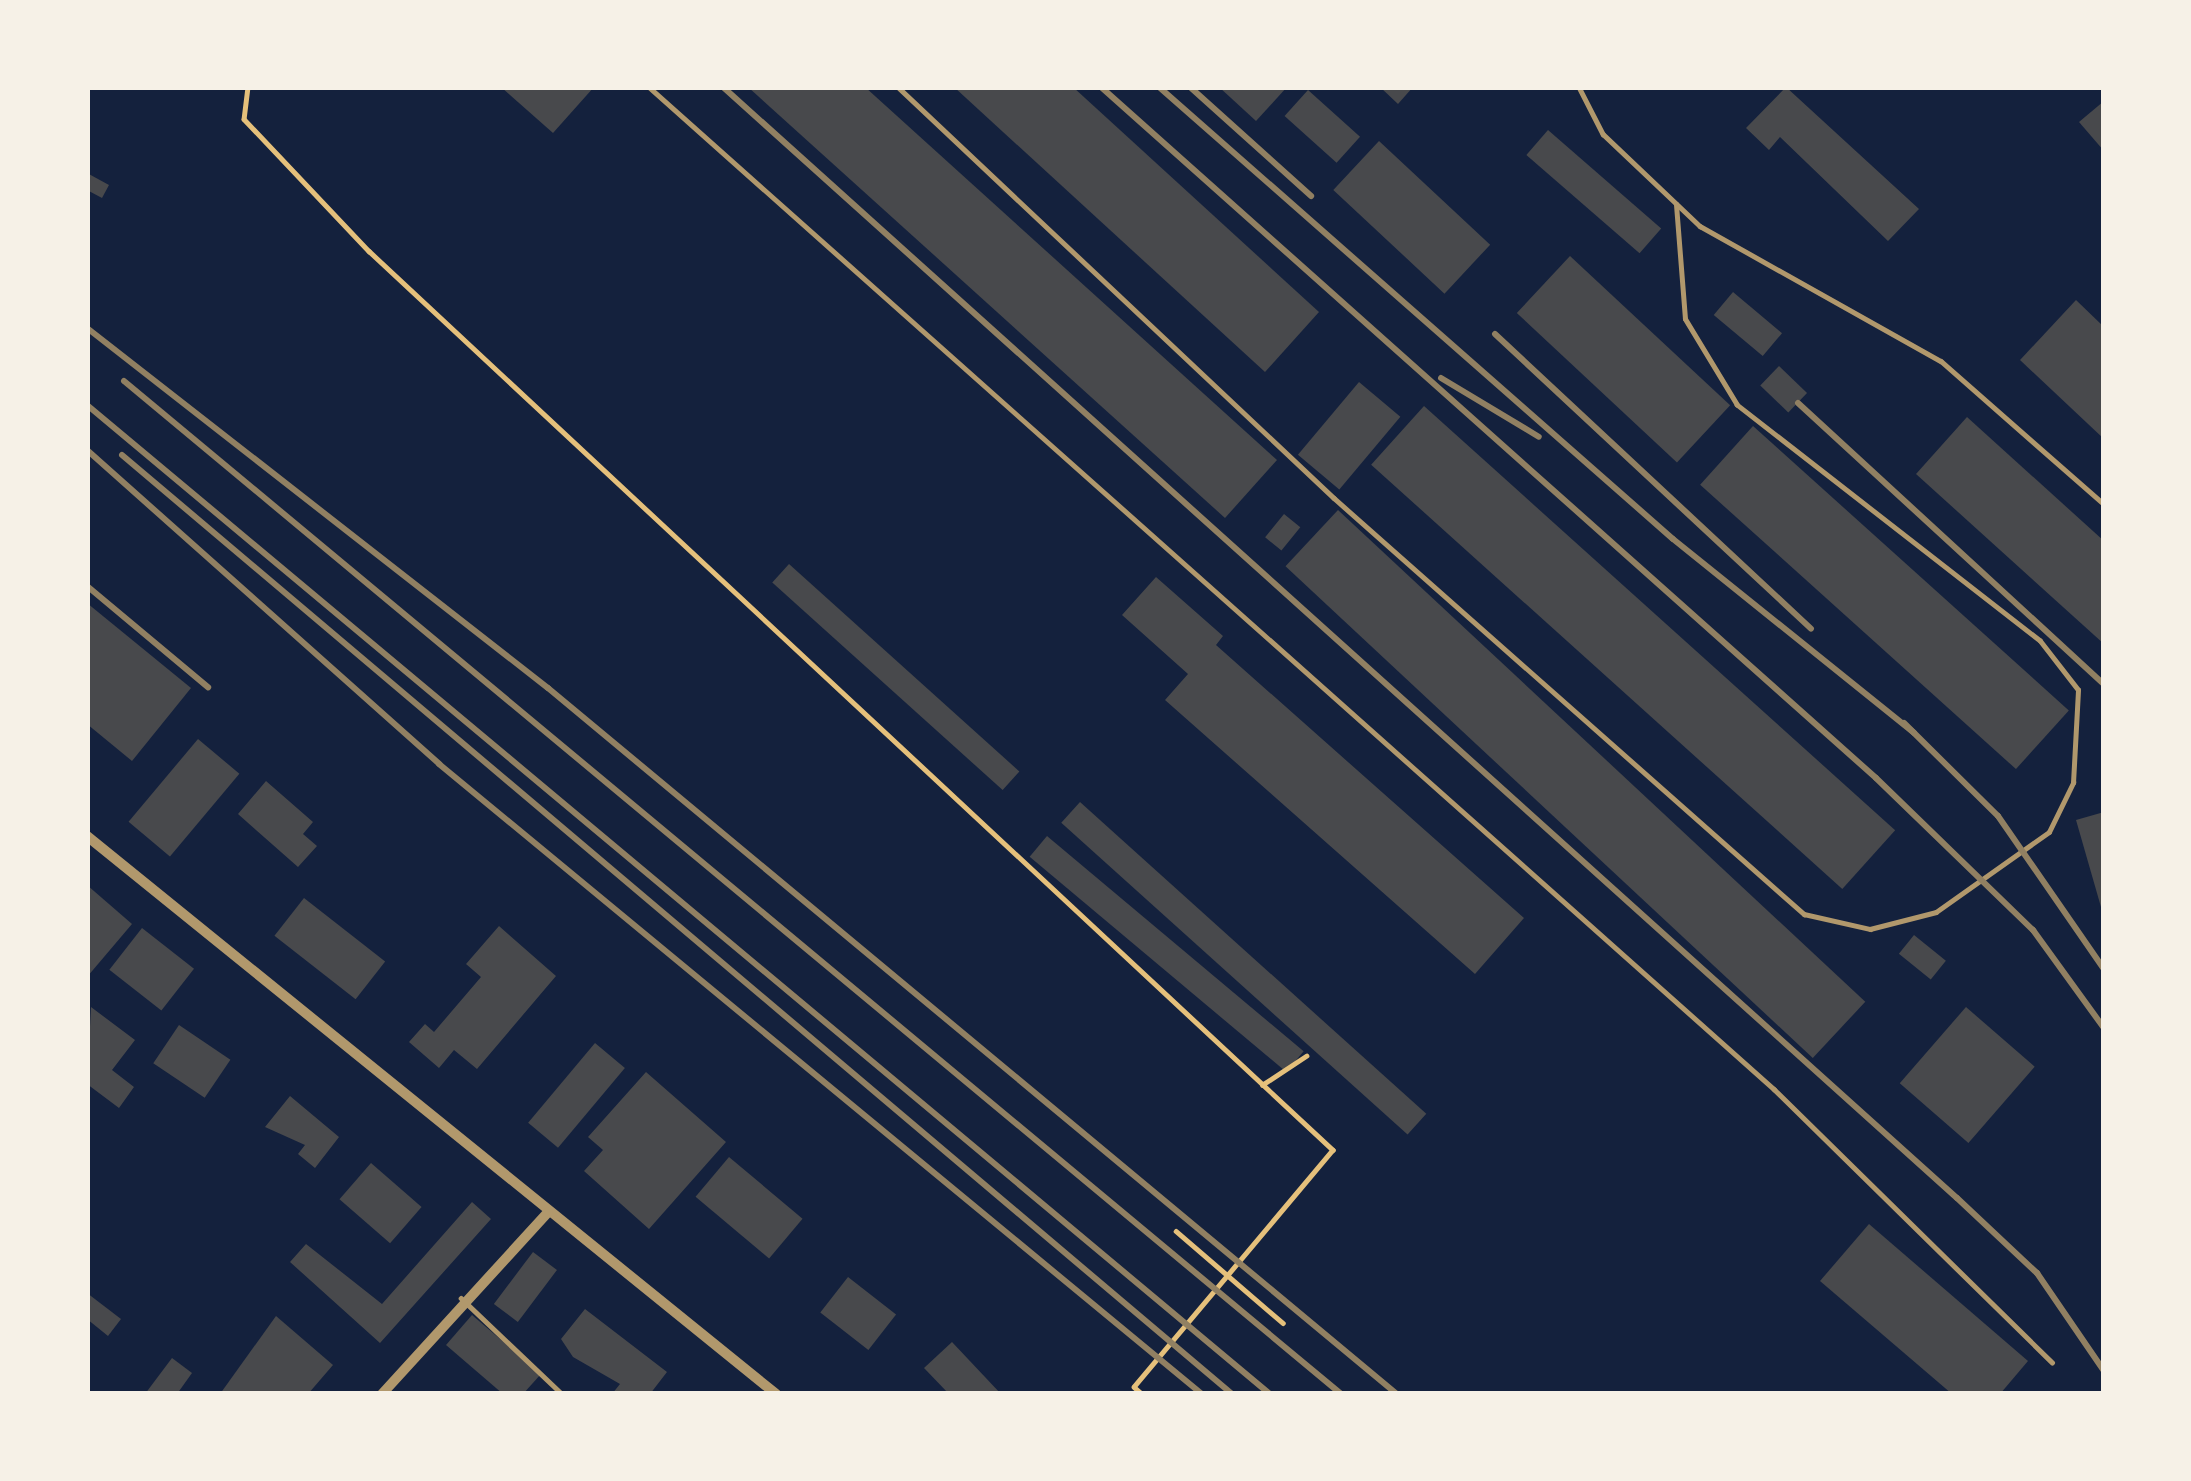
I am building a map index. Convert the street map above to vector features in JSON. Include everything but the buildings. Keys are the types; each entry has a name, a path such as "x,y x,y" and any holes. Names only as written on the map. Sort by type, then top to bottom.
{"street":[{"path":"87,836 776,1394"},
{"path":"382,1394 461,1298 548,1212"}],"lane":[{"path":"649,87 1774,1089 2052,1362"},
{"path":"898,87 1334,498 1804,914 1853,930 1936,912 2049,832 2073,783 2078,690 2040,641 1737,405 1685,319 1676,204"},
{"path":"1579,87 1604,134 1676,204 1941,361 2104,504"},
{"path":"461,1298 562,1394"}],"path":[{"path":"248,87 244,119 369,251 1333,1150 1129,1394"},
{"path":"1262,1087 1306,1056"},
{"path":"1176,1231 1283,1323"},
{"path":"1134,1387 1142,1394"}],"railway":[{"path":"723,87 1957,1198 2037,1273 2104,1371"},
{"path":"1101,87 1876,778 2033,930 2104,1028"},
{"path":"1159,87 1673,539 1914,733"},
{"path":"1190,87 1311,196"},
{"path":"87,328 548,688 1397,1394"},
{"path":"1495,334 1811,629"},
{"path":"1441,378 1539,437"},
{"path":"124,381 1341,1394"},
{"path":"1798,403 2104,684"},
{"path":"87,405 1270,1394"},
{"path":"87,450 439,764 1202,1394"},
{"path":"122,455 1232,1394"},
{"path":"87,586 208,687"},
{"path":"1904,723 1998,816 2104,969"}]}
